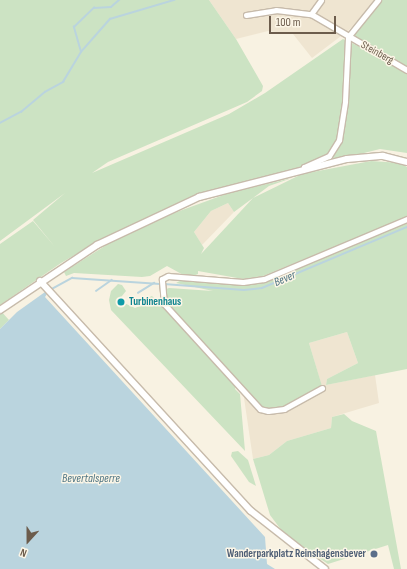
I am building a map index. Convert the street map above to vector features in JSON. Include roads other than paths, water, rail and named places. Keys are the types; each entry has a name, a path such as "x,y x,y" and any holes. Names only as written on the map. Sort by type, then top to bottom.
{"street":[{"path":"246,15 276,10 311,14 320,0"},
{"path":"303,170 304,167 329,156 339,140 346,101 348,37 378,0"},
{"name":"Steinberg","path":"311,14 348,37 407,70"},
{"path":"0,310 40,281 109,239 199,197 347,159 372,156 392,157 407,162"},
{"path":"322,388 284,409 268,411 260,409 164,304 162,280 168,276 243,282 264,279 407,219"},
{"path":"40,281 251,511 325,569"}],"water":[{"name":"Bevertalsperre","path":"45,292 47,294 45,297 265,537 267,564 275,569 0,569 0,329 17,312"}],"waterway":[{"path":"0,123 21,112 45,92 63,82 81,52 74,27 94,8 111,7 119,0"},
{"path":"81,52 110,19 174,0"},
{"name":"Bever","path":"164,284 244,290 262,288 407,227"},
{"name":"Bever","path":"52,289 72,278 160,284"},
{"path":"96,291 112,280"},
{"name":"Bever","path":"138,293 154,283"}],"place":[{"name":"Turbinenhaus","path":"121,302"},
{"name":"Wanderparkplatz Reinshagensbever","path":"374,554"}]}
